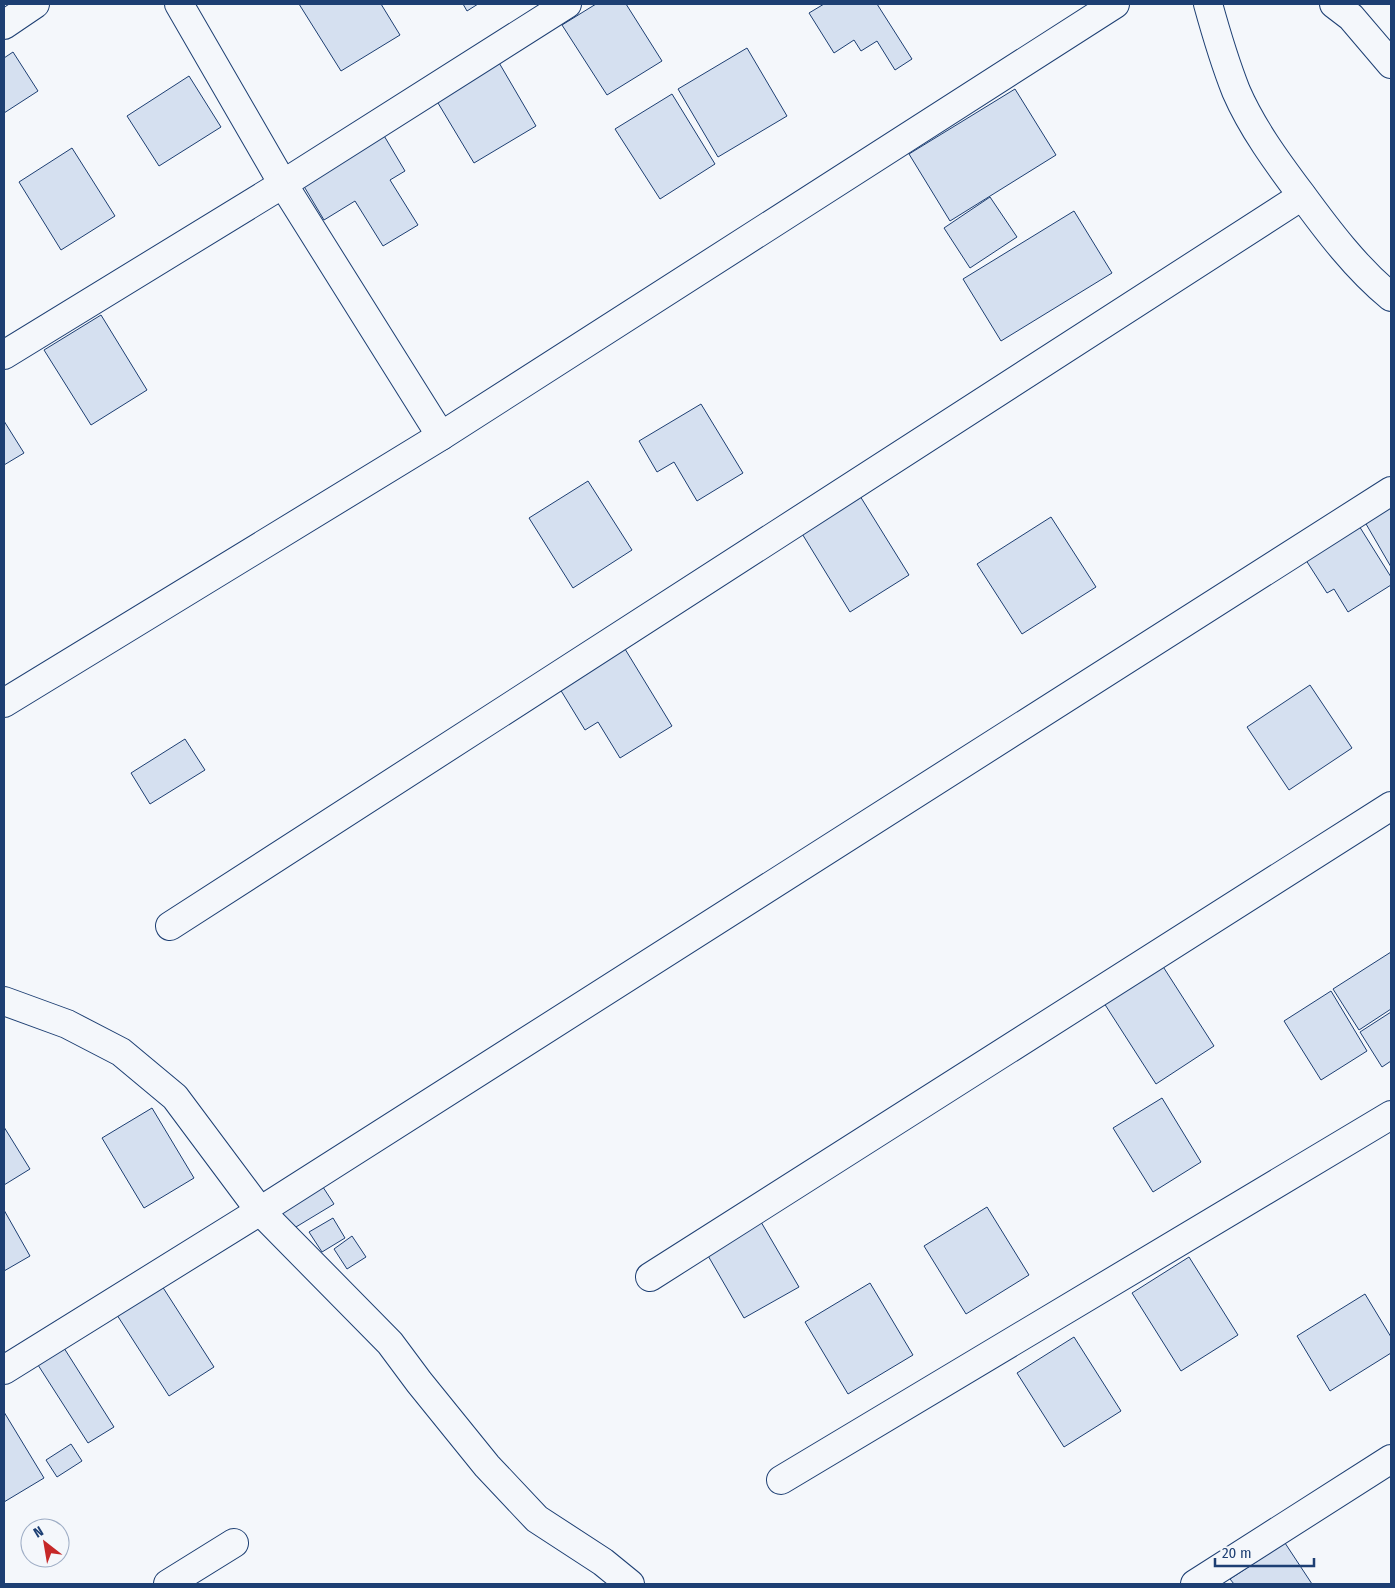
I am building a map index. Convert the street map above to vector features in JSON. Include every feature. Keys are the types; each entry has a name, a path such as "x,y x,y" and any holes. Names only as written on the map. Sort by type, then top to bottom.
{"street":[{"path":"4,25 35,4"},
{"path":"179,4 283,184 441,436"},
{"path":"4,355 283,184 567,4"},
{"path":"4,703 441,436 1115,4"},
{"path":"1208,4 1236,91 1281,168 1329,233 1374,282 1391,297"},
{"path":"1334,4 1351,17 1391,64"},
{"path":"170,926 1302,196"},
{"path":"4,1370 221,1234 260,1212 1391,491"},
{"path":"650,1277 1391,806"},
{"path":"4,1001 67,1024 122,1052 175,1097 260,1212 390,1343 487,1466 537,1519 603,1562 630,1584"},
{"path":"781,1480 1391,1114"},
{"path":"1195,1584 1391,1460"},
{"path":"168,1584 234,1543"}],"building":[{"path":"299,4 381,4 400,35 341,71"},
{"path":"463,4 478,4 467,11"},
{"path":"596,4 626,4 662,61 607,95 562,25"},
{"path":"824,4 877,4 912,59 895,70 877,41 861,51 854,40 834,53 809,13"},
{"path":"747,48 787,116 718,157 678,89"},
{"path":"13,52 38,91 4,113 4,58"},
{"path":"498,61 536,126 474,163 435,98"},
{"path":"189,76 221,127 159,166 127,116"},
{"path":"1015,89 1056,155 950,221 909,154"},
{"path":"672,94 715,164 660,199 615,129"},
{"path":"383,134 405,171 390,180 418,225 383,246 355,201 324,220 302,183"},
{"path":"72,148 115,216 61,250 19,182"},
{"path":"990,197 1017,237 970,268 944,228"},
{"path":"1074,211 1112,273 1001,341 963,279"},
{"path":"101,315 147,390 91,425 44,350"},
{"path":"701,404 743,473 697,501 674,462 657,472 639,441"},
{"path":"4,421 24,453 4,465"},
{"path":"588,481 632,550 573,588 529,518"},
{"path":"860,496 909,575 850,612 801,532"},
{"path":"1391,500 1391,567 1362,517"},
{"path":"1051,517 1096,587 1022,634 977,564"},
{"path":"1356,521 1391,577 1391,585 1348,612 1334,589 1327,593 1302,554"},
{"path":"625,649 672,726 620,758 598,722 585,730 560,689"},
{"path":"1310,685 1352,748 1289,790 1247,727"},
{"path":"185,739 205,770 150,804 131,773"},
{"path":"1391,952 1391,1009 1359,1030 1333,989"},
{"path":"1162,965 1214,1046 1156,1084 1104,1003"},
{"path":"1331,991 1367,1051 1321,1080 1284,1021"},
{"path":"1391,1012 1391,1061 1382,1067 1360,1032"},
{"path":"1162,1098 1201,1162 1153,1192 1113,1128"},
{"path":"152,1108 194,1178 144,1208 102,1138"},
{"path":"4,1127 30,1169 4,1185"},
{"path":"319,1181 334,1204 286,1233 272,1211"},
{"path":"987,1207 1029,1275 966,1314 924,1246"},
{"path":"4,1210 30,1256 4,1271"},
{"path":"333,1218 345,1238 322,1252 309,1232"},
{"path":"761,1222 799,1287 744,1318 707,1254"},
{"path":"352,1236 366,1257 347,1269 334,1249"},
{"path":"1189,1257 1238,1335 1181,1371 1132,1293"},
{"path":"870,1283 913,1355 848,1394 805,1322"},
{"path":"162,1286 214,1367 169,1396 117,1315"},
{"path":"1365,1294 1391,1337 1391,1353 1330,1391 1297,1336"},
{"path":"1074,1337 1121,1411 1064,1447 1017,1373"},
{"path":"64,1348 114,1427 88,1443 38,1365"},
{"path":"4,1412 44,1478 4,1502"},
{"path":"71,1444 82,1461 57,1477 46,1460"},
{"path":"1285,1543 1312,1584 1234,1584 1230,1579"}]}
